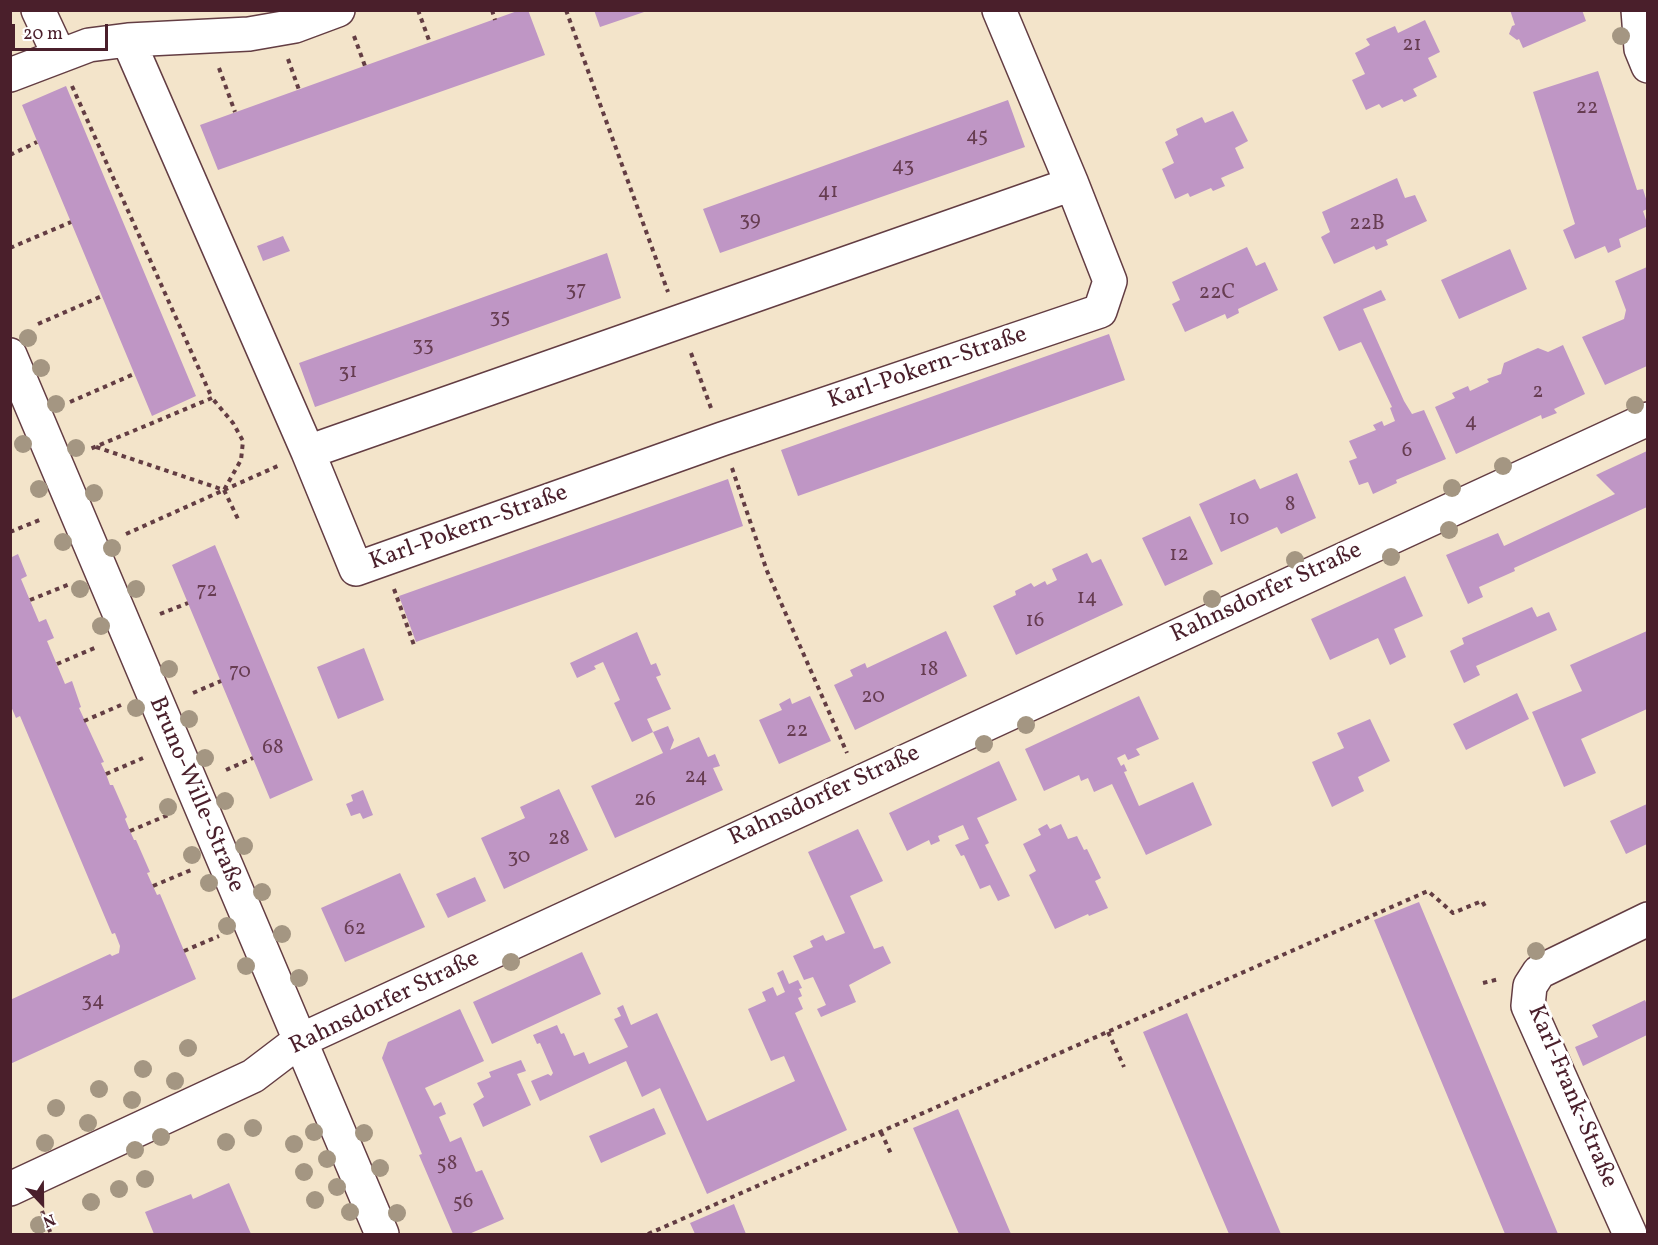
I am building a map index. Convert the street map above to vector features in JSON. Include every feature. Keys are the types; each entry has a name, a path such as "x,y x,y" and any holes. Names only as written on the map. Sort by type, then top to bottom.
{"street":[{"path":"38,10 59,56"},
{"name":"Karl-Pokern-Straße","path":"308,452 356,569 722,439 1100,311 1110,281 999,10"},
{"path":"1638,10 1641,49 1647,66"},
{"path":"10,75 89,45 128,40 249,34 344,19"},
{"path":"128,40 308,452 1072,184"},
{"name":"Bruno-Wille-Straße","path":"10,355 382,1234"},
{"name":"Rahnsdorfer Straße","path":"10,1189 253,1076 299,1041 1647,419"},
{"name":"Karl-Frank-Straße","path":"1630,1234 1528,1006 1530,986 1539,972 1647,919"}],"path":[{"path":"418,10 430,43"},
{"path":"492,10 495,20"},
{"path":"566,10 722,439 767,571 859,782"},
{"path":"344,19 365,66"},
{"path":"200,36 235,112"},
{"path":"287,55 299,90"},
{"path":"59,56 212,398 233,423 243,441 241,460 224,490"},
{"path":"10,154 37,142"},
{"path":"10,248 71,222"},
{"path":"38,324 102,296"},
{"path":"70,402 134,374"},
{"path":"212,398 93,448 224,490 239,521"},
{"path":"126,534 308,452"},
{"path":"10,532 42,519"},
{"path":"383,559 415,648"},
{"path":"30,600 69,584"},
{"path":"160,614 188,603"},
{"path":"57,664 97,647"},
{"path":"193,693 220,681"},
{"path":"84,721 121,705"},
{"path":"106,774 143,758"},
{"path":"226,770 253,758"},
{"path":"130,831 168,815"},
{"path":"153,886 191,870"},
{"path":"648,1234 1428,891 1453,914 1482,902 1487,910"},
{"path":"184,951 219,936"},
{"path":"1108,1032 1125,1067"},
{"path":"881,1132 892,1156"},
{"path":"42,1211 51,1234"},
{"path":"662,1228 665,1234"}],"building":[{"path":"520,10 528,10 545,55 218,170 200,125"},
{"path":"594,10 647,10 647,11 600,27"},
{"path":"1510,10 1582,10 1586,21 1523,48 1519,39 1509,34 1512,26 1515,25"},
{"path":"1425,20 1440,52 1428,58 1437,77 1413,89 1417,96 1404,102 1402,99 1382,108 1379,104 1366,110 1352,80 1365,74 1355,53 1370,45 1366,39 1395,26 1398,33"},
{"path":"1598,71 1637,190 1643,189 1647,209 1643,211 1648,226 1619,239 1621,247 1608,253 1605,246 1575,259 1563,230 1575,224 1533,92"},
{"path":"66,86 196,396 152,416 22,105"},
{"path":"1008,100 1025,147 720,253 703,209"},
{"path":"1233,111 1248,141 1235,148 1244,168 1221,178 1225,186 1213,191 1211,188 1190,197 1188,193 1175,199 1162,169 1174,163 1165,142 1178,135 1176,129 1202,117 1205,123"},
{"path":"1397,178 1405,198 1415,195 1427,221 1386,240 1388,245 1376,250 1374,246 1334,264 1321,237 1330,232 1322,212"},
{"path":"283,236 290,251 263,261 257,246"},
{"path":"1247,247 1256,266 1265,262 1278,290 1238,309 1239,313 1227,319 1225,314 1185,332 1172,304 1180,300 1172,282"},
{"path":"1510,249 1527,289 1459,319 1441,280"},
{"path":"607,253 621,298 315,407 299,363"},
{"path":"1647,267 1647,366 1605,385 1582,337 1624,319 1626,310 1615,281"},
{"path":"1381,290 1386,300 1363,309 1404,401 1412,414 1424,410 1446,459 1396,480 1397,483 1373,494 1368,482 1359,485 1349,461 1357,458 1349,441 1376,430 1373,425 1382,421 1384,426 1395,421 1390,408 1392,407 1361,342 1339,351 1323,317"},
{"path":"1109,334 1125,380 798,496 781,450"},
{"path":"1563,345 1585,394 1554,409 1557,413 1542,419 1541,415 1456,454 1435,407 1455,398 1452,393 1468,386 1470,391 1489,382 1487,379 1501,374 1504,363 1538,348 1548,352"},
{"path":"1647,451 1647,507 1514,568 1515,571 1479,587 1483,597 1468,604 1446,555 1498,533 1504,546 1615,494 1596,475"},
{"path":"1297,473 1316,518 1281,534 1277,527 1221,552 1199,504 1255,479 1260,489"},
{"path":"728,479 743,526 416,642 399,596"},
{"path":"1190,516 1213,564 1165,586 1142,538"},
{"path":"215,545 313,780 270,799 172,565"},
{"path":"1087,553 1092,563 1101,559 1123,605 1016,655 993,606 1016,595 1015,591 1031,583 1034,587 1045,581 1047,585 1057,580 1052,569"},
{"path":"18,554 27,576 21,579 39,622 46,619 54,638 47,641 65,684 72,681 81,707 79,708 104,762 101,763 110,785 113,785 127,817 125,819 130,831 150,872 147,873 157,895 160,894 196,979 10,1064 10,1000 110,954 112,956 119,953 120,946 115,933 112,934 20,716 16,718 10,704 10,558"},
{"path":"1405,576 1423,616 1394,629 1406,657 1390,665 1378,638 1330,660 1311,619"},
{"path":"1532,607 1537,617 1549,612 1557,630 1476,666 1480,675 1464,683 1450,651 1464,644 1462,638"},
{"path":"946,631 967,676 855,730 834,685 853,676 850,670 865,663 867,668"},
{"path":"1647,631 1647,709 1581,739 1596,773 1564,787 1532,712 1582,691 1570,665"},
{"path":"637,632 651,665 656,663 661,675 656,677 671,709 647,719 653,732 632,742 614,703 620,700 603,662 594,666 596,669 577,678 570,663"},
{"path":"364,648 384,700 338,719 317,667"},
{"path":"1517,693 1529,719 1466,750 1453,724"},
{"path":"810,696 831,741 779,764 759,720 782,710 779,704 790,698 792,704"},
{"path":"1139,696 1159,739 1136,749 1140,755 1128,760 1125,754 1117,758 1121,766 1124,764 1127,771 1124,772 1139,806 1193,782 1212,825 1146,855 1112,784 1094,792 1088,778 1081,781 1079,775 1044,791 1025,749"},
{"path":"1370,719 1390,761 1358,777 1364,791 1332,807 1312,762 1344,748 1337,733"},
{"path":"668,726 674,740 670,750 699,737 708,757 715,754 720,766 713,768 723,790 615,838 591,786 663,753 653,732"},
{"path":"999,761 1017,800 977,818 989,843 985,845 1010,896 998,901 990,885 980,889 964,855 961,856 955,845 969,839 963,825 938,836 940,841 931,845 929,840 907,851 889,813"},
{"path":"559,789 588,850 504,889 481,838 525,818 520,807"},
{"path":"363,790 373,815 363,819 360,813 351,816 346,804 353,801 351,795"},
{"path":"1647,804 1647,844 1626,854 1610,821"},
{"path":"1047,824 1050,829 1061,824 1068,839 1077,836 1084,850 1087,849 1101,878 1095,881 1108,908 1055,929 1029,875 1036,871 1023,844 1041,835 1038,829"},
{"path":"858,829 883,881 850,896 874,949 883,946 891,963 849,985 856,1002 821,1017 817,1009 826,1005 813,977 804,980 793,956 813,947 810,941 823,935 826,941 845,933 808,852"},
{"path":"400,873 425,927 345,962 321,908"},
{"path":"475,877 486,901 448,918 436,894"},
{"path":"1419,902 1558,1234 1505,1234 1374,920"},
{"path":"582,952 601,994 492,1044 473,1002"},
{"path":"783,970 789,984 798,980 802,988 799,989 802,996 798,998 803,1009 795,1013 847,1130 707,1194 660,1088 642,1097 626,1061 540,1101 531,1081 548,1074 551,1076 553,1073 540,1043 537,1044 533,1035 557,1025 561,1034 564,1033 574,1056 584,1052 589,1064 628,1047 614,1019 621,1016 617,1008 623,1005 631,1025 657,1013 707,1121 795,1081 784,1056 771,1061 748,1009 766,1001 762,992 773,987 777,996 785,992 777,973"},
{"path":"1645,1000 1647,1035 1583,1066 1575,1047 1598,1037 1592,1025"},
{"path":"460,1009 484,1061 425,1088 434,1106 441,1102 446,1114 439,1117 450,1142 461,1137 476,1172 482,1170 504,1219 469,1234 453,1234 419,1155 422,1154 382,1058 388,1042"},
{"path":"1187,1013 1281,1234 1229,1234 1143,1032"},
{"path":"521,1060 526,1071 517,1074 531,1105 483,1127 473,1104 484,1097 477,1083 491,1077 489,1072"},
{"path":"654,1108 666,1134 601,1163 589,1136"},
{"path":"958,1109 1011,1234 959,1234 913,1128"},
{"path":"229,1183 251,1234 154,1234 145,1212 191,1194 193,1199"},
{"path":"734,1204 746,1234 695,1234 690,1223"}]}
